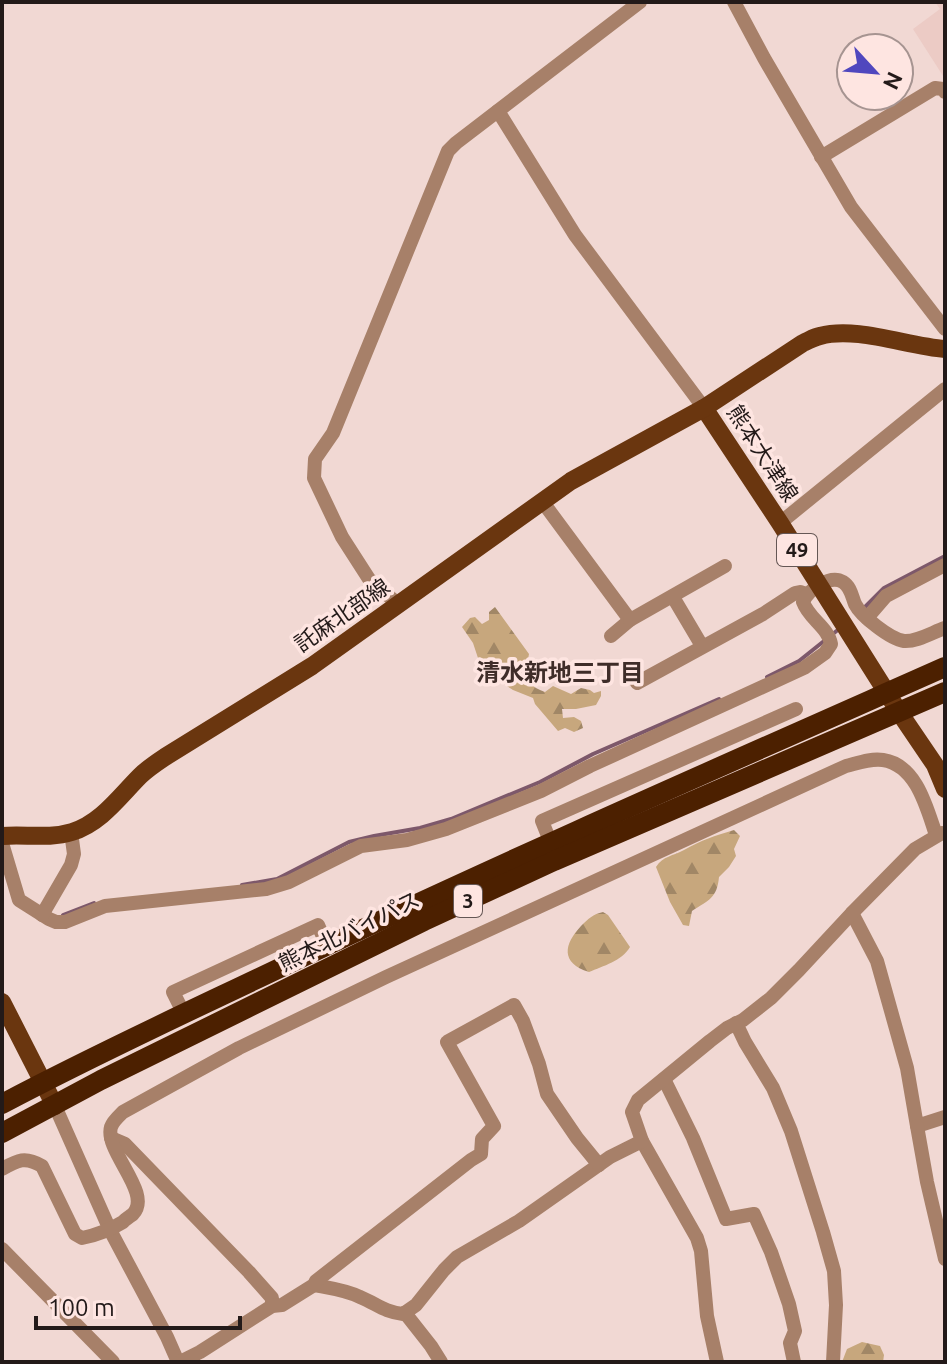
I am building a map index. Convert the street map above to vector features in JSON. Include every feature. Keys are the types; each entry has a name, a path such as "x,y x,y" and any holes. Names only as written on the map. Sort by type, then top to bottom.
{"highway":[{"name":"熊本北バイパス","path":"2,1104 550,841 945,667"},
{"name":"熊本北バイパス","path":"2,1133 101,1080 424,921 554,861 945,692"}],"main road":[{"name":"熊本大津線","path":"945,349 843,333 820,336 803,343 704,408 780,523 813,590 935,765 945,789"},
{"name":"託麻北部線","path":"2,836 46,836 71,832 92,823 142,774 165,757 312,666 571,481 704,408"},
{"path":"2,1002 55,1106"}],"street":[{"path":"399,605 369,579 342,537 314,478 315,459 333,433 448,151 640,2"},
{"path":"734,2 851,207 945,329"},
{"path":"821,157 935,88 945,92"},
{"path":"498,111 575,235 704,408"},
{"path":"780,523 945,389"},
{"path":"542,501 630,620"},
{"path":"867,618 886,596 945,565"},
{"path":"611,636 630,620 725,566"},
{"path":"637,683 763,614 795,593 813,590 834,580 843,582 850,590 856,607 892,637 903,641 916,639 945,628"},
{"path":"2,843 19,900 56,922 65,922 105,906 266,889 289,882 361,846 407,840 446,829 541,791 804,668 825,653 831,644 830,636 806,612 803,602 813,590"},
{"path":"673,597 702,646"},
{"path":"550,841 542,821 796,709"},
{"path":"710,746 718,767"},
{"path":"2,1169 18,1160 32,1160 42,1166 75,1234 82,1238 110,1230 134,1214 138,1205 136,1192 111,1138 111,1127 123,1112 239,1048 482,932 846,766 886,760 903,769 915,783 941,834 915,849 771,998 743,1020 727,1028 638,1100 632,1112 642,1141 697,1238 709,1330 717,1362"},
{"path":"42,915 71,865 74,854 71,832"},
{"path":"852,913 877,961 907,1068 927,1182 945,1259"},
{"path":"55,1106 110,1230 179,1362 272,1306 282,1305 314,1285 481,1154 482,1139 494,1126 447,1042 514,1005 539,1064 547,1094 599,1165"},
{"path":"736,1023 773,1088 823,1232 834,1271 833,1362"},
{"path":"664,1079 693,1138 726,1219 754,1214 789,1304 795,1331 790,1343 794,1362"},
{"path":"917,1126 945,1117"},
{"path":"111,1138 125,1144 185,1206 272,1298 272,1306"},
{"path":"314,1285 359,1296 390,1313 403,1314 416,1305 457,1257 519,1221 599,1165 642,1141"},
{"path":"2,1249 113,1362"},
{"path":"405,1313 441,1362"}],"shaded area":[{"path":"935,2 945,2 945,79 913,29 940,9"}],"green space":[{"path":"495,607 529,654 527,678 533,686 545,692 553,686 571,694 581,688 594,693 601,691 596,705 562,709 563,718 574,717 581,721 583,728 574,732 565,728 558,731 533,698 499,681 478,658 473,643 462,627 470,618 475,617 482,624 489,620 489,612"},
{"path":"734,830 740,836 734,849 736,856 719,877 714,894 692,911 689,926 683,925 656,867 668,857 708,838"},
{"path":"603,912 630,947 617,959 589,972 573,964 568,946 584,923 593,915"},
{"path":"862,1342 880,1346 883,1362 842,1362 847,1349"}],"waterway":[{"path":"864,608 884,588 945,556"},
{"path":"767,677 799,661 839,629"},
{"path":"242,885 277,879 349,842 451,819 540,782 593,754 719,699"},
{"path":"63,915 94,903"}],"district":[{"name":"清水新地三丁目","path":"560,673"}]}
